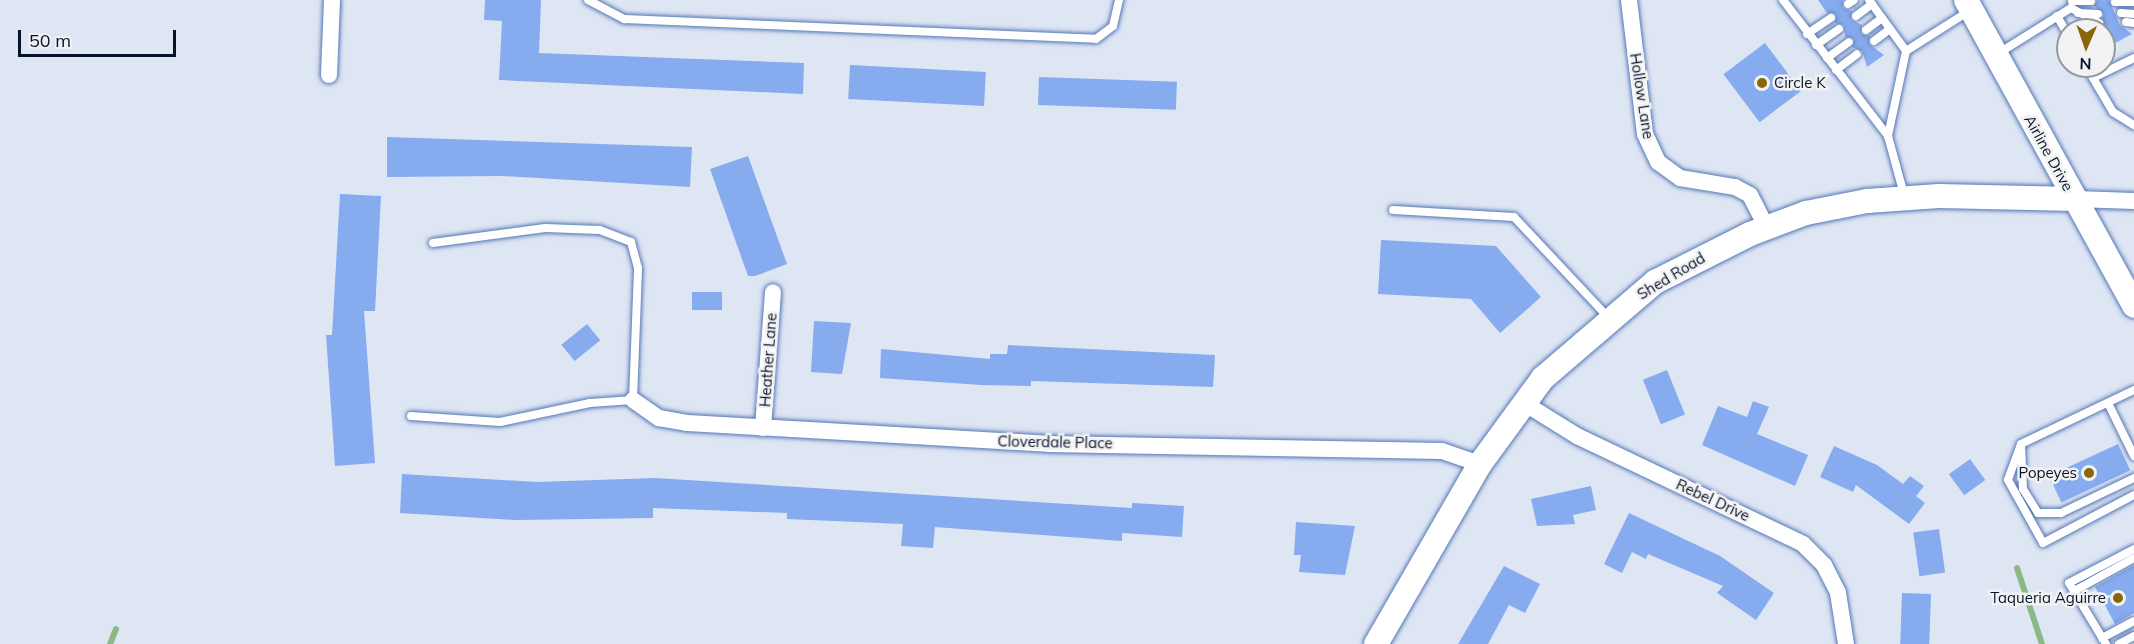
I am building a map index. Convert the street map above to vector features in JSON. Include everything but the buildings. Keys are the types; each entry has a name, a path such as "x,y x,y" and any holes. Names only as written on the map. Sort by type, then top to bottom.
{"street":[{"path":"329,75 333,0"},
{"name":"Hollow Lane","path":"1629,0 1645,134 1658,162 1680,178 1735,187 1750,195 1767,228"},
{"name":"Airline Drive","path":"1969,5 2134,306"},
{"name":"Shed Road","path":"1376,644 1480,464 1524,403 1608,317 1703,255 1806,213 1905,198 2134,201"},
{"name":"Heather Lane","path":"763,428 773,292"},
{"name":"Cloverdale Place","path":"633,400 659,418 763,428 1078,445 1442,451 1480,464"},
{"name":"Rebel Drive","path":"1524,403 1577,436 1803,544 1824,565 1838,593 1846,644"}],"lane":[{"path":"588,0 624,19 1096,39 1113,26 1119,0"},
{"path":"1783,0 1888,136 1905,198"},
{"path":"1996,55 2073,6 2091,1"},
{"path":"1856,16 1870,2 1906,51"},
{"path":"2115,2 2134,2"},
{"path":"1888,136 1906,51 1969,5"},
{"path":"2073,6 2098,18"},
{"path":"2121,13 2134,14"},
{"path":"1807,34 1831,18"},
{"path":"1866,30 1882,18"},
{"path":"1816,45 1839,29"},
{"path":"1875,41 1890,29"},
{"path":"1827,58 1849,42"},
{"path":"1836,70 1857,54"},
{"path":"2116,67 2134,58"},
{"path":"2093,78 2113,112 2134,125"},
{"path":"1393,210 1514,217 1608,317"},
{"path":"411,416 500,422 590,403 633,400 638,268 630,242 599,230 545,228 433,243"},
{"path":"2134,390 2021,444 2008,480 2043,543 2134,495"},
{"path":"2108,404 2134,456"},
{"path":"2021,444 2019,477 2038,513 2061,513 2134,478"},
{"path":"2134,549 2069,583 2104,641 2134,621"},
{"path":"2074,591 2134,558"},
{"path":"2120,644 2134,636"}],"waterway":[{"path":"2017,568 2042,644"},
{"path":"110,644 116,629"}],"place":[{"name":"Circle K","path":"1762,83"},
{"name":"Popeyes","path":"2089,473"},
{"name":"Taqueria Aguirre","path":"2118,598"}]}
